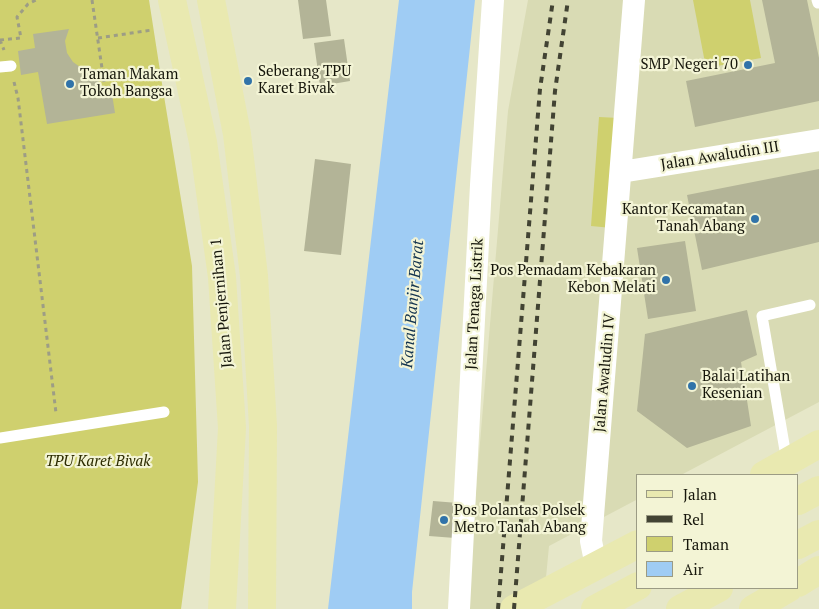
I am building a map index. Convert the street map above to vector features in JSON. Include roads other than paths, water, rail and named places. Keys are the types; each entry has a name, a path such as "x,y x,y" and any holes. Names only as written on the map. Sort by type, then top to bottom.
{"main road":[{"path":"211,0 237,134 254,276 263,426 262,609"},
{"path":"179,16 219,42"},
{"name":"Jalan Penjernihan 1","path":"179,16 203,142 222,277 232,428 222,609"},
{"path":"776,469 819,444"},
{"path":"799,500 819,490"},
{"path":"799,544 819,534"},
{"path":"514,609 636,545"},
{"path":"586,609 587,584 596,566"},
{"path":"799,582 819,570"},
{"path":"595,609 636,587"},
{"path":"680,609 717,589"},
{"path":"753,609 787,589"}],"street":[{"name":"Jalan Tenaga Listrik","path":"459,609 493,0"},
{"name":"Jalan Awaludin IV","path":"596,566 591,541 634,0"},
{"name":"Jalan Awaludin III","path":"621,172 819,140"}],"lane":[{"path":"776,469 762,316 810,305"},
{"path":"0,438 164,412"}],"water":[{"name":"Kanal Banjir Barat","path":"399,0 475,0 412,592 412,609 328,609"}],"railway":[{"path":"498,609 540,89 553,0"},
{"path":"514,609 555,91 568,0"}],"place":[{"name":"SMP Negeri 70","path":"748,65"},
{"name":"Seberang TPU Karet Bivak","path":"248,81"},
{"name":"Taman Makam Tokoh Bangsa","path":"70,84"},
{"name":"Kantor Kecamatan Tanah Abang","path":"755,219"},
{"name":"Pos Pemadam Kebakaran Kebon Melati","path":"666,280"},
{"name":"Balai Latihan Kesenian","path":"692,386"},
{"name":"Pos Polantas Polsek Metro Tanah Abang","path":"444,520"}],"park label":[{"name":"TPU Karet Bivak","path":"98,462"}]}
